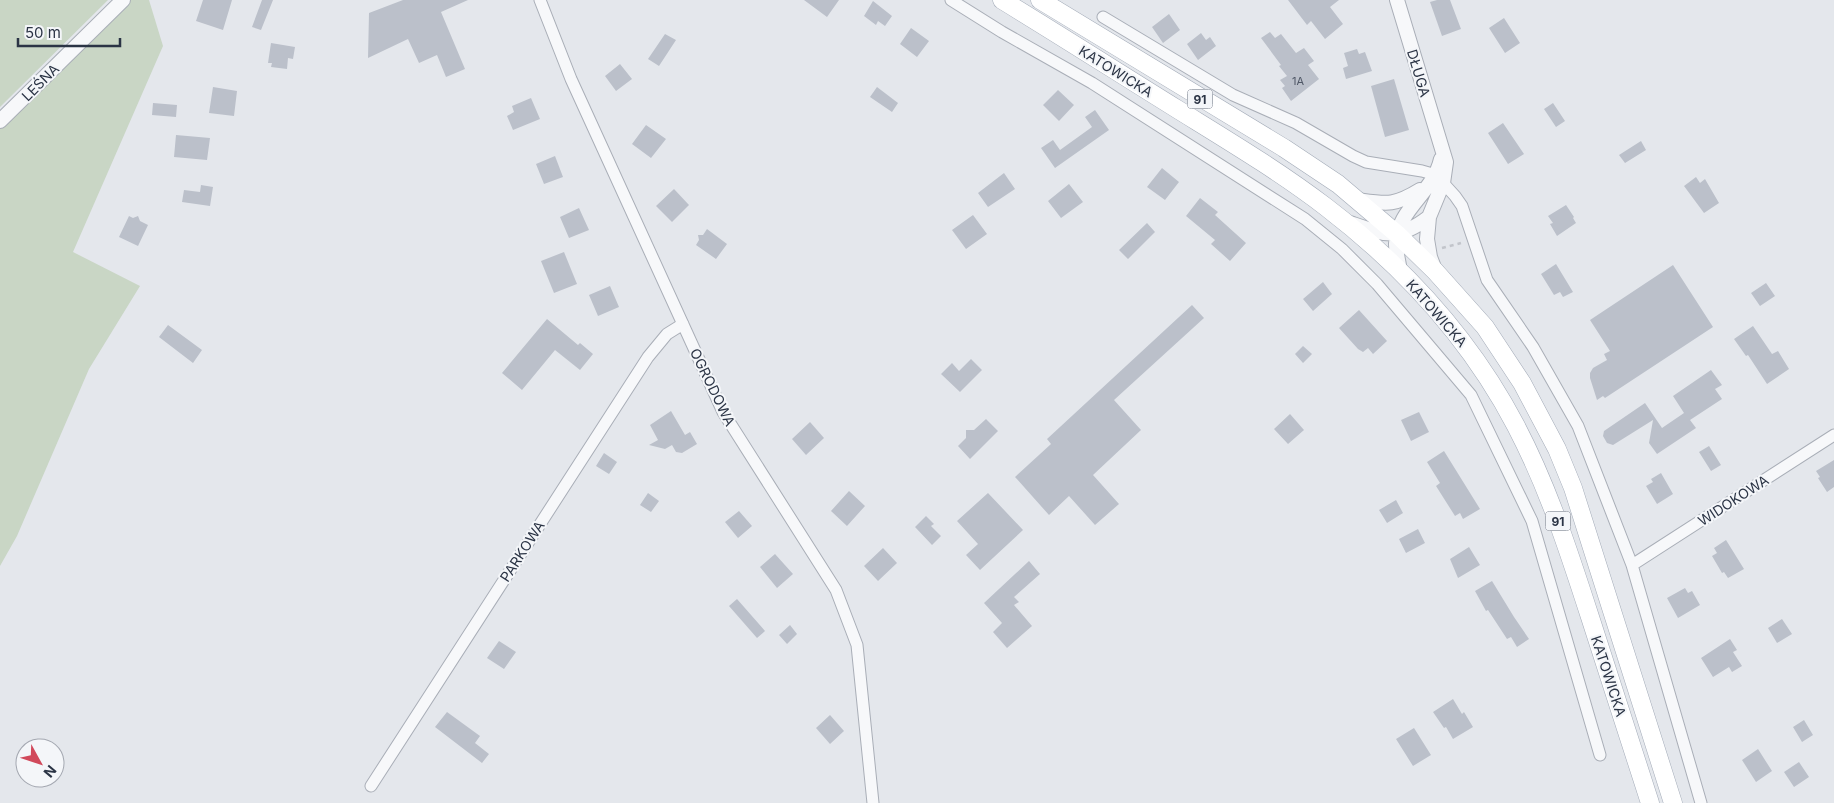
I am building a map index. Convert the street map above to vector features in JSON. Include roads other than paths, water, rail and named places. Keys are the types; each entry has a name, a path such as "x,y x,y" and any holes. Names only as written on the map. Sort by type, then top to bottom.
{"main road":[{"name":"KATOWICKA","path":"1002,0 1235,145 1302,189 1345,221 1400,272 1435,308 1470,351 1506,408 1526,446 1551,503 1650,803"},
{"name":"KATOWICKA","path":"1040,0 1284,148 1338,184 1397,234 1436,271 1485,327 1522,383 1557,449 1573,488 1673,803"}],"street":[{"name":"LEŚNA","path":"0,121 123,0"},
{"name":"OGRODOWA","path":"540,0 571,79 723,412 836,590 857,645 873,803"},
{"path":"951,0 1002,32 1092,83 1305,219 1342,250 1377,284 1470,395 1532,521 1600,755"},
{"name":"DŁUGA","path":"1397,0 1446,162 1435,182 1427,238 1430,257 1436,271"},
{"path":"1103,17 1233,95 1296,123 1366,162 1422,171 1455,196 1462,206 1487,280 1533,347 1578,426 1632,565 1701,803"},
{"path":"1358,200 1384,203 1396,202 1435,182"},
{"path":"1400,272 1396,245 1397,234 1404,216 1435,182"},
{"path":"1345,221 1381,234 1397,234 1413,229 1429,217"},
{"name":"PARKOWA","path":"371,786 648,356 667,334 682,324"},
{"name":"WIDOKOWA","path":"1632,565 1834,435"}]}
